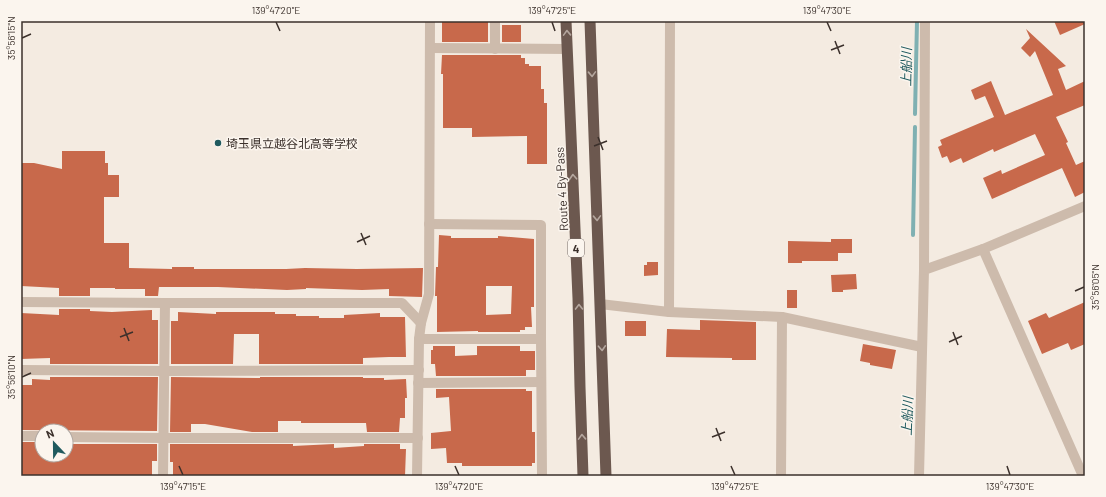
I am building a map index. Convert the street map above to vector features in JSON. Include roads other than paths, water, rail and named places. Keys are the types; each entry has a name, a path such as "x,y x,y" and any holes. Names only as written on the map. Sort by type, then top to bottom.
{"highway":[{"name":"Route 4 By-Pass","path":"566,21 578,298 583,476"},
{"name":"4","path":"590,21 606,476"}],"street":[{"path":"417,476 419,339 421,323 429,294 430,21"},
{"path":"495,21 495,49"},
{"path":"669,312 670,21"},
{"path":"919,476 924,270 925,21"},
{"path":"430,48 567,49"},
{"path":"924,270 983,249 1085,206"},
{"path":"429,224 541,225 542,476"},
{"path":"983,249 1083,476"},
{"path":"21,302 165,304 402,303 421,323"},
{"path":"163,476 165,304"},
{"path":"600,304 669,312 782,316 922,346"},
{"path":"781,476 782,316"},
{"path":"419,339 541,338"},
{"path":"21,370 418,370"},
{"path":"418,383 541,382"},
{"path":"21,436 34,436"},
{"path":"74,437 418,438"}],"waterway":[{"name":"上船川","path":"915,114 917,21"},
{"name":"上船川","path":"913,235 915,127"}],"place":[{"name":"埼玉県立越谷北高等学校","path":"218,143"}]}
